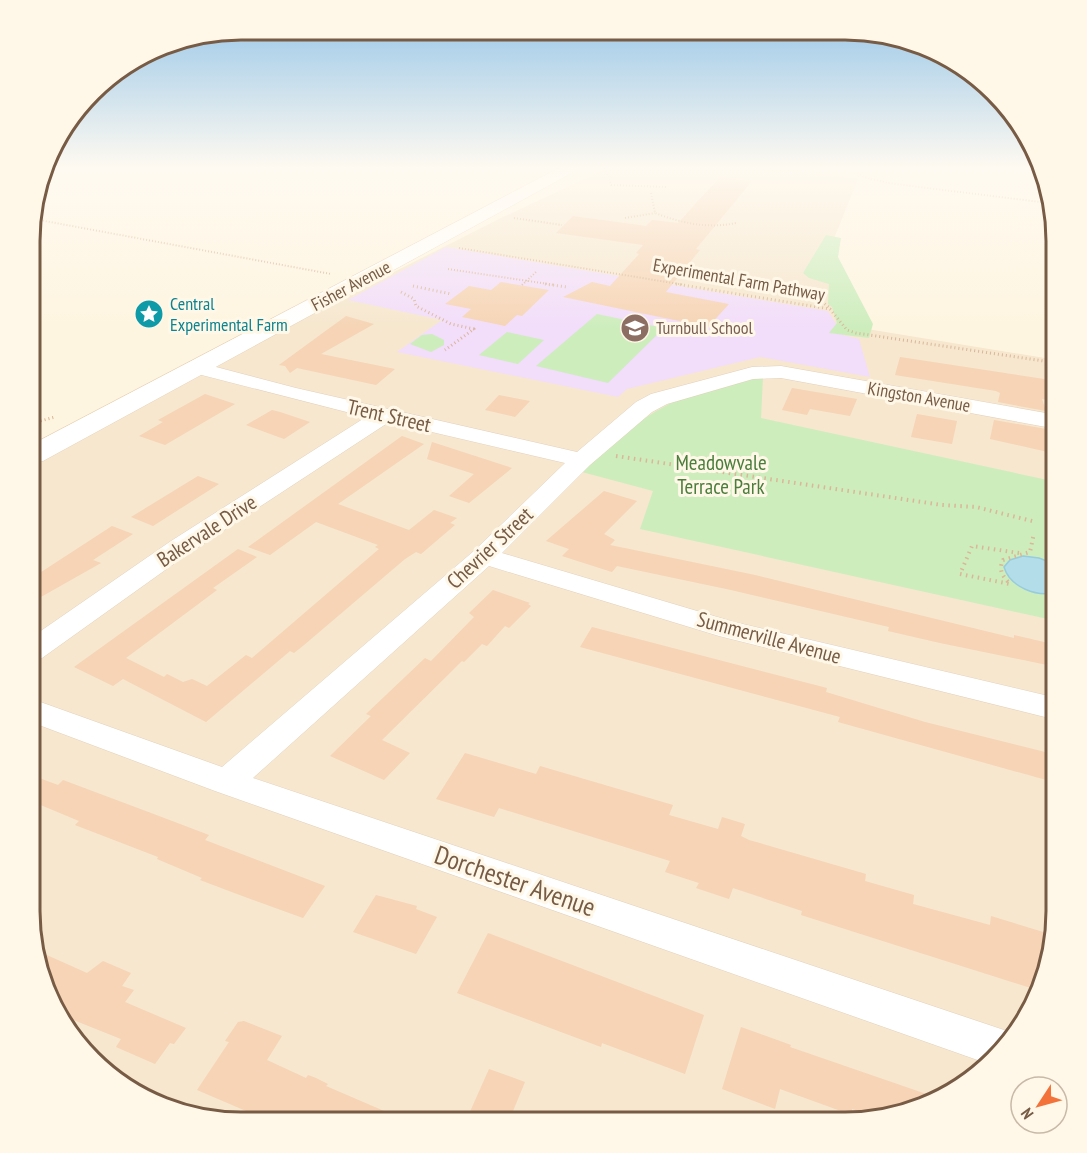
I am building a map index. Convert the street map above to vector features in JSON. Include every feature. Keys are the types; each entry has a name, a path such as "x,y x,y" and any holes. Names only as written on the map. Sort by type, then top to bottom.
{"main road":[{"name":"Fisher Avenue","path":"40,451 472,222"}],"street":[{"name":"Trent Street","path":"197,368 385,415 587,456"},
{"name":"Kingston Avenue","path":"781,372 1046,420"},
{"name":"Chevrier Street","path":"227,782 484,556 587,456 644,407 659,399 752,373 781,372"},
{"name":"Bakervale Drive","path":"41,645 180,547 385,415"},
{"name":"Summerville Avenue","path":"484,556 729,630 1046,707"},
{"name":"Dorchester Avenue","path":"41,713 227,782 995,1046"}],"path":[{"path":"49,222 336,275"},
{"path":"539,222 562,225"},
{"path":"689,222 725,227 736,223"},
{"name":"Experimental Farm Pathway","path":"454,247 830,309 847,330 856,333 1046,361"},
{"path":"448,268 567,287"},
{"path":"522,285 536,272"},
{"path":"413,286 451,294"},
{"path":"401,292 414,299 416,306 452,324 474,329 445,350"},
{"path":"812,294 830,309"},
{"path":"587,456 942,505 976,507 1036,522"},
{"path":"1019,553 1003,560 999,565 1000,572 1010,584 960,574 972,546 1019,553 1030,552 1034,532"}],"shaded area":[{"path":"493,222 841,222 827,256 861,328 1046,358 1046,924 1043,951 1031,988 1020,1012 988,1054 957,1079 934,1092 885,1109 858,1112 229,1112 190,1106 165,1097 141,1086 99,1054 74,1023 61,1000 44,951 41,924 40,458 271,334"},
{"name":"Turnbull School","path":"446,247 828,311 843,335 859,339 870,377 760,357 627,389 618,397 397,352 442,320 348,300"}],"green space":[{"path":"826,235 841,238 838,257 873,324 869,338 829,333 837,323 832,307 828,304 829,284 809,278 803,273"},
{"path":"597,314 664,328 608,383 536,366"},
{"path":"507,332 544,340 518,364 479,355"},
{"path":"432,334 444,340 444,345 431,352 410,344 422,335"},
{"name":"Meadowvale Terrace Park","path":"763,377 761,418 1046,480 1046,619 640,529 653,491 582,472 605,449 643,419 671,403 705,390"}],"water":[{"path":"1023,556 1046,561 1046,593 1025,589 1012,580 1004,567 1010,560"}],"building":[{"path":"567,222 615,222 646,226 650,222 718,222 696,249 700,250 666,292 729,304 708,327 563,297 592,282 610,286 639,254 636,253 643,245 556,233"},
{"path":"501,282 549,290 522,316 517,315 505,326 462,317 471,309 445,304 469,286 491,290"},
{"path":"346,316 374,324 321,354 395,369 376,385 297,368 290,373 285,366 279,365"},
{"path":"900,357 1046,379 1046,400 1042,399 1046,411 998,402 1000,393 996,391 895,375"},
{"path":"792,388 857,399 850,416 810,409 807,415 782,410"},
{"path":"205,394 235,404 165,445 139,436 163,422 158,420"},
{"path":"499,395 530,401 515,417 485,410"},
{"path":"272,410 310,422 284,439 246,425"},
{"path":"917,414 957,421 952,444 911,437"},
{"path":"994,420 1046,429 1046,452 990,439"},
{"path":"402,436 424,444 338,504 409,530 434,510 457,518 450,523 455,525 421,554 416,552 405,559 304,645 294,653 290,651 206,722 123,679 113,686 74,667 238,549 257,557 213,588 217,590 126,658 164,677 167,674 183,682 192,679 207,686 246,655 252,658 379,549 375,547 378,545 316,522 270,555 248,547"},
{"path":"432,442 512,468 469,503 449,496 474,474 427,459"},
{"path":"198,476 219,484 153,526 131,517"},
{"path":"604,491 637,501 604,534 615,540 610,545 755,575 1014,638 1014,635 1046,642 1046,665 888,631 889,627 731,590 617,566 612,572 562,556 569,549 546,541"},
{"path":"112,526 133,534 93,560 101,563 41,597 40,572"},
{"path":"493,590 530,603 528,604 531,606 509,628 505,626 487,646 482,644 464,662 462,661 382,740 410,753 384,780 330,756 371,716 366,714 425,658 431,661 474,617 469,613"},
{"path":"592,627 827,688 826,692 925,722 1046,752 1046,780 838,722 840,717 580,647"},
{"path":"465,753 536,774 540,766 673,805 669,815 718,829 722,817 745,824 741,836 749,840 866,874 865,881 914,895 913,904 990,925 991,916 1045,933 1043,951 1031,988 801,915 802,911 733,888 729,899 696,888 699,883 665,872 670,861 499,808 494,817 436,799"},
{"path":"41,779 58,785 63,780 151,813 209,835 205,840 325,886 303,918 200,880 202,878 157,859 158,857 75,825 79,821 41,805"},
{"path":"376,895 417,906 416,909 437,917 416,954 353,932"},
{"path":"488,933 704,1015 685,1074 602,1043 601,1047 457,993"},
{"path":"45,954 87,973 103,961 131,973 122,986 134,990 125,1002 186,1028 174,1044 170,1043 155,1064 116,1047 121,1039 72,1019 51,976"},
{"path":"244,1021 282,1036 267,1060 306,1078 308,1075 316,1078 328,1084 326,1086 386,1112 248,1112 197,1090 229,1042 225,1041 238,1022"},
{"path":"741,1027 791,1045 790,1047 928,1095 885,1109 861,1112 852,1109 852,1112 844,1112 780,1089 775,1109 722,1089"},
{"path":"489,1069 525,1082 513,1112 470,1112"}],"place":[{"name":"Central Experimental Farm","path":"149,314"},
{"name":"Turnbull School","path":"635,328"}]}
